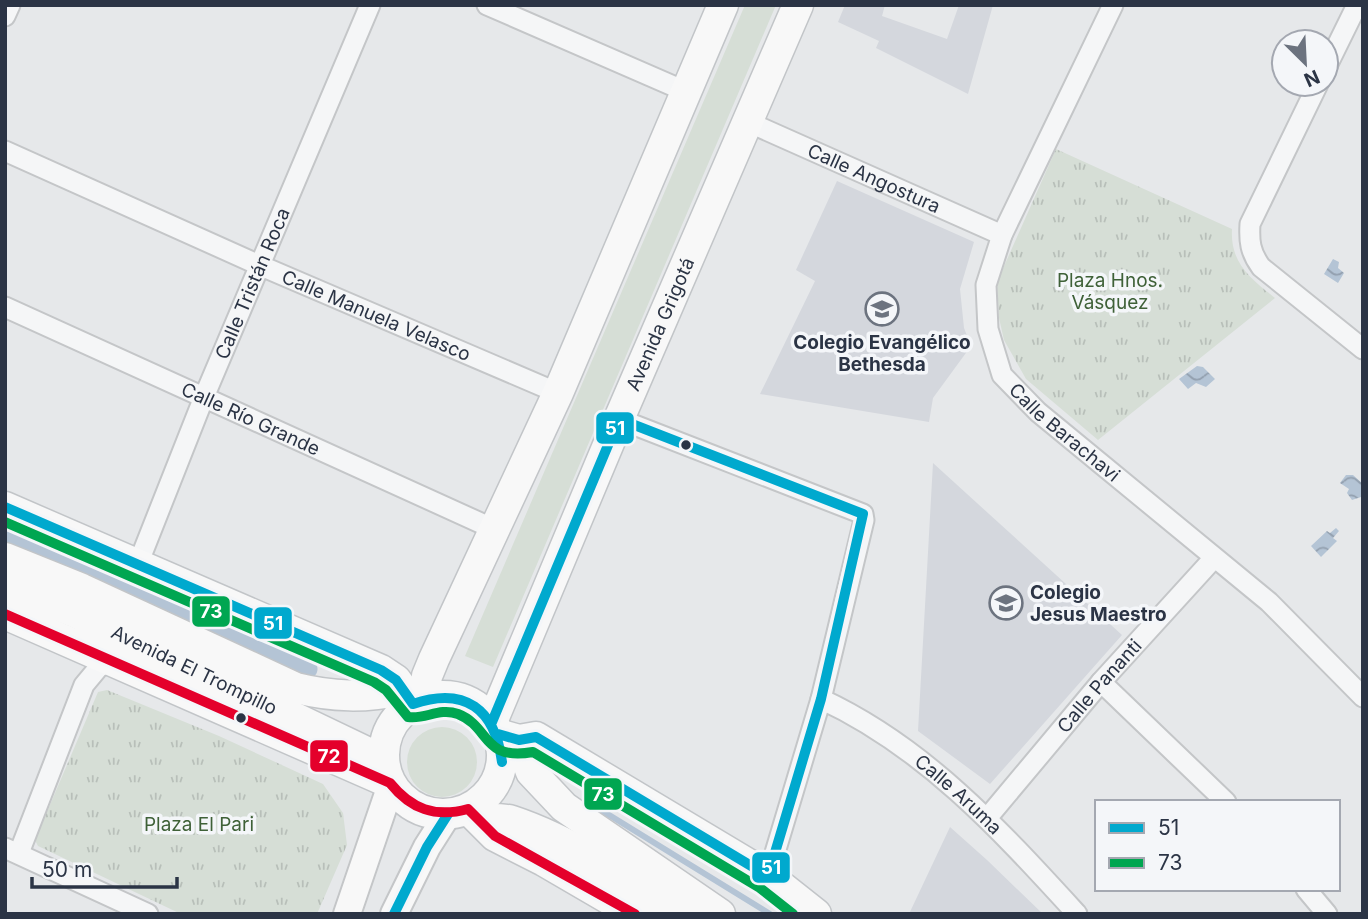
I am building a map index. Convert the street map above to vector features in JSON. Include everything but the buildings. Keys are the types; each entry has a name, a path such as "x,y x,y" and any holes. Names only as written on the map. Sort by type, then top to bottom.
{"main road":[{"path":"347,914 388,776 389,730 427,676 496,530 558,393 723,5"},
{"name":"Avenida Grigotá","path":"503,732 619,419 798,5"},
{"path":"5,507 381,670 396,680 413,698 449,697 474,705 503,732 531,772 565,807 720,914"},
{"name":"Avenida El Trompillo","path":"5,558 82,589 296,688 328,696 413,698"},
{"name":"Avenida El Trompillo","path":"5,584 72,611 388,776"},
{"name":"Avenida El Trompillo","path":"5,614 388,776"},
{"path":"394,914 427,847 487,794 499,774 503,732"},
{"path":"503,732 536,737 768,876 816,914"},
{"path":"388,776 415,808 510,820 594,860 678,914"},
{"path":"465,814 495,836 635,914"}],"street":[{"path":"5,16 10,5"},
{"name":"Calle Tristán Roca","path":"138,564 204,397 370,5"},
{"path":"486,5 687,92"},
{"name":"Calle Barachavi","path":"1113,5 1002,235 986,285 988,329 1002,375 1038,412 1269,602 1363,696"},
{"path":"1340,39 1356,6"},
{"path":"1311,98 1250,223 1253,256 1261,267 1363,349"},
{"name":"Calle Angostura","path":"748,122 1002,235"},
{"name":"Calle Manuela Velasco","path":"5,150 259,265 558,393"},
{"name":"Calle Río Grande","path":"5,307 496,530"},
{"path":"619,419 863,514 864,520 821,699 768,876"},
{"name":"Calle Pananti","path":"988,817 1101,682 1214,558"},
{"path":"112,661 99,667 84,685 12,850 148,914"},
{"path":"1101,682 1224,800"},
{"name":"Calle Aruma","path":"821,699 864,719 988,817 1077,914"},
{"path":"1308,891 1327,914"}],"shaded area":[{"path":"845,5 885,5 882,16 947,39 959,5 993,5 968,94 876,48 879,41 838,22"},
{"name":"Colegio Evangélico Bethesda","path":"837,181 974,242 960,289 964,328 971,346 933,398 929,422 760,394 815,281 796,270"},
{"name":"Colegio Jesus Maestro","path":"933,463 1122,635 990,784 918,731"},
{"path":"950,827 987,860 1043,914 909,914"}],"green space":[{"path":"745,5 776,5 493,667 465,656"},
{"name":"Plaza Hnos. Vásquez","path":"1056,149 1232,229 1234,251 1243,269 1275,298 1098,440 1026,379 1004,340 999,318 997,282"},
{"name":"Plaza El Pari","path":"107,690 219,736 323,784 343,813 347,845 317,914 181,914 38,846 35,840 98,692"},
{"path":"442,727 461,733 471,743 477,762 471,781 461,791 442,797 423,791 413,781 407,762 413,743 423,733"}],"water":[{"path":"1333,259 1339,262 1338,268 1344,273 1338,283 1324,274"},
{"path":"1197,366 1203,367 1215,379 1206,387 1196,383 1188,389 1179,379"},
{"path":"1346,475 1353,475 1363,484 1361,497 1352,500 1347,493 1349,489 1340,483"},
{"path":"1336,528 1339,531 1333,538 1337,541 1321,557 1311,546 1327,531 1330,533"}],"waterway":[{"path":"5,534 307,669"},
{"path":"588,802 770,914"}],"transit line":[{"name":"51","path":"492,722 619,419 863,514 821,699 768,876 536,737 519,740 498,734"},
{"name":"51","path":"5,507 381,670 396,680 413,704 448,698 462,700 474,706 492,728 502,762"},
{"name":"73","path":"5,522 374,682 386,690 408,717 445,712 458,714 469,720 495,747 504,752 533,752 760,888 793,914"},
{"name":"72","path":"5,614 390,783 415,805 434,812 468,809 495,836 635,914"},
{"name":"51","path":"394,914 427,847 448,814"}],"place":[{"name":"Colegio Evangélico Bethesda","path":"882,309"},
{"name":"Colegio Jesus Maestro","path":"1006,603"}]}
